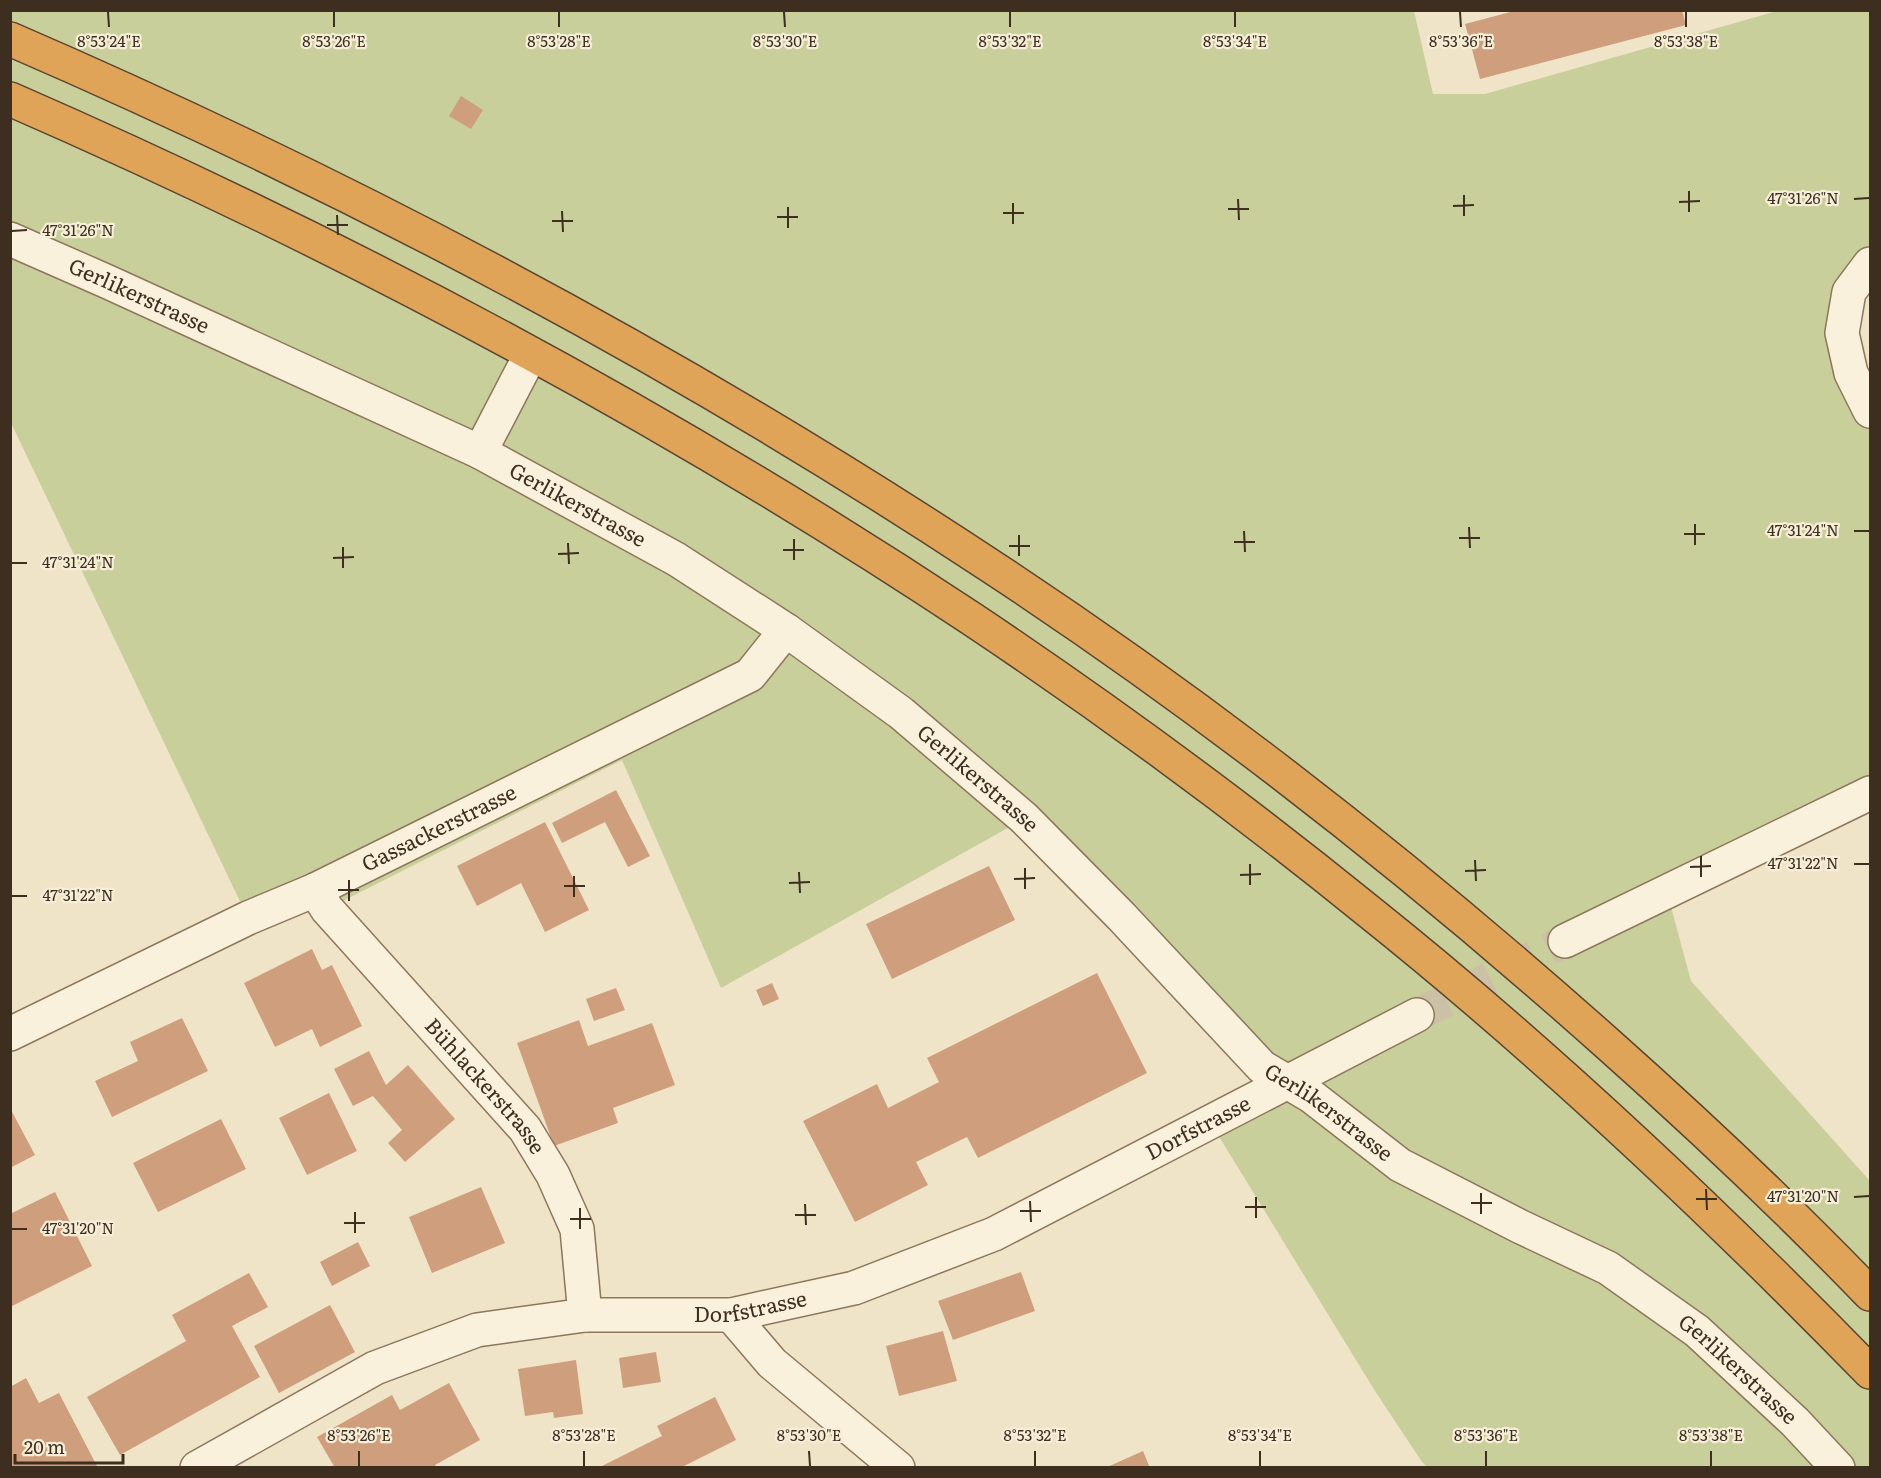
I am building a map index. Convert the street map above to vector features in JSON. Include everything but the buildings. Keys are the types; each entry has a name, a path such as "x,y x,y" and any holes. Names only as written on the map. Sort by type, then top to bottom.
{"highway":[{"path":"10,39 307,177 556,305 741,410 1000,572 1149,675 1241,743 1457,913 1557,998 1669,1099 1784,1207 1870,1294"},
{"path":"10,99 195,184 378,273 531,354 721,463 891,566 1054,675 1214,790 1380,920 1534,1050 1725,1227 1870,1372"}],"street":[{"name":"Gerlikerstrasse","path":"10,239 480,452 676,559 786,630 901,713 1024,818 1121,916 1262,1067 1311,1096 1400,1165 1521,1227 1608,1268 1697,1331 1795,1422 1838,1467"},
{"path":"1870,264 1849,292 1842,333 1851,373 1870,411"},
{"path":"480,452 531,354"},
{"name":"Gassackerstrasse","path":"10,1034 248,918 315,890 750,675 786,630"},
{"path":"1565,941 1870,794"},
{"name":"Bühlackerstrasse","path":"315,890 327,909 525,1129 553,1175 577,1229 585,1315"},
{"name":"Dorfstrasse","path":"197,1467 375,1368 477,1330 585,1315 730,1315 854,1288 994,1234 1417,1015"},
{"path":"730,1315 772,1363 898,1467"}],"green space":[{"path":"11,11 1414,11 1433,94 1485,94 1777,11 1870,11 1870,264 1849,292 1870,411 1870,793 1667,892 1691,981 1870,1181 1870,1467 1427,1467 1375,1391 1210,1122 1288,1083 1024,819 721,988 622,760 327,909 248,918 11,423"}],"tunnel":[{"path":"1417,1015 1565,941"}]}
